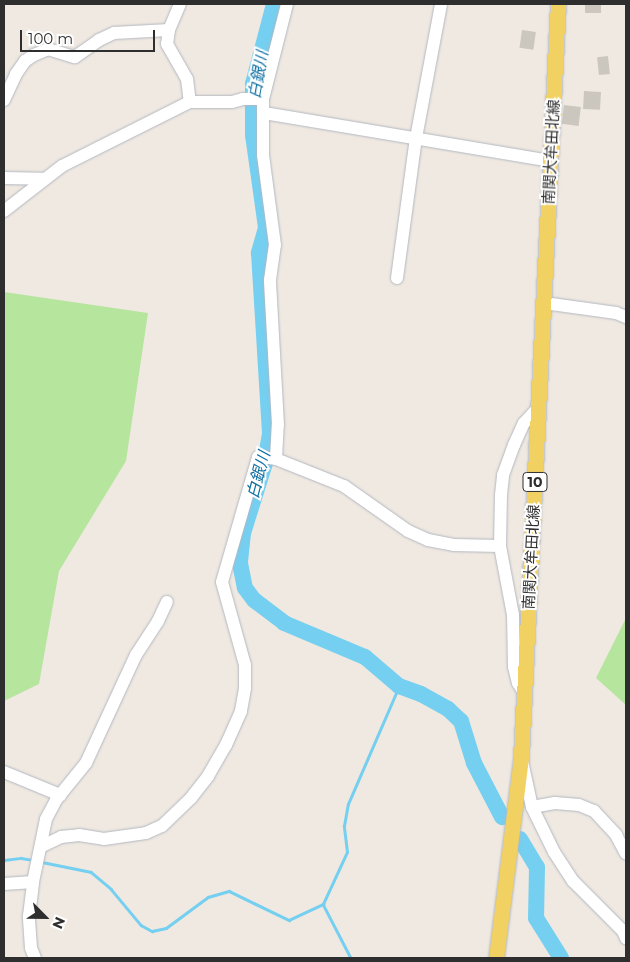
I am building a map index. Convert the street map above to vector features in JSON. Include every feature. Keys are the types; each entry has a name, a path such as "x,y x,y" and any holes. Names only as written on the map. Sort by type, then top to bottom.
{"main road":[{"name":"南関大牟田北線","path":"496,958 521,757 558,4"}],"street":[{"path":"180,4 168,30 167,44 187,79 190,102"},
{"path":"42,846 61,837 79,835 113,838 146,833 162,826 196,792 226,745 240,711 245,688 245,665 222,582 268,458 278,425 270,280 274,245 263,155 263,100 287,4"},
{"path":"397,278 416,138 441,4"},
{"path":"4,100 16,74 25,61 48,49 75,57 99,40 114,33 168,30"},
{"path":"4,211 62,166 190,102 232,102 243,99 263,100"},
{"path":"264,113 550,160"},
{"path":"4,178 43,179"},
{"path":"544,303 616,313 626,317"},
{"path":"525,694 518,683 514,667 513,616 500,546 500,495 503,475 524,423 539,407"},
{"path":"268,458 344,486 408,531 428,540 454,545 500,546"},
{"path":"35,958 31,948 29,916 33,882 42,846 46,819 60,795 86,762 136,655 158,621 167,602"},
{"path":"521,757 532,807 554,852 573,882 623,931 626,938"},
{"path":"4,772 60,795"},
{"path":"532,807 555,803 579,805 594,811 616,835 626,854"},
{"path":"4,884 33,882"}],"green space":[{"path":"4,292 148,313 126,461 59,571 39,684 4,701"},
{"path":"626,618 626,705 596,678"}],"building":[{"path":"585,4 601,4 601,13 585,13"},
{"path":"522,30 536,32 533,50 519,48"},
{"path":"608,56 610,74 599,75 597,57"},
{"path":"584,91 601,92 600,110 583,109"},
{"path":"564,105 581,107 579,126 562,124"}],"waterway":[{"name":"白銀川","path":"274,4 253,84 253,135 266,228 259,253 270,434 265,463 243,533 240,563 245,588 254,600 284,623 365,657 399,686 421,694 448,709 461,721 474,763 502,817"},
{"path":"42,862 91,872 111,889 141,925 152,931 166,928 208,897 229,891 289,920 323,904 347,852 344,826 348,804 399,686"},
{"name":"白銀川","path":"520,839 537,867 536,918 561,958"},
{"path":"4,860 21,858 34,860"},
{"path":"323,904 351,958"}]}
